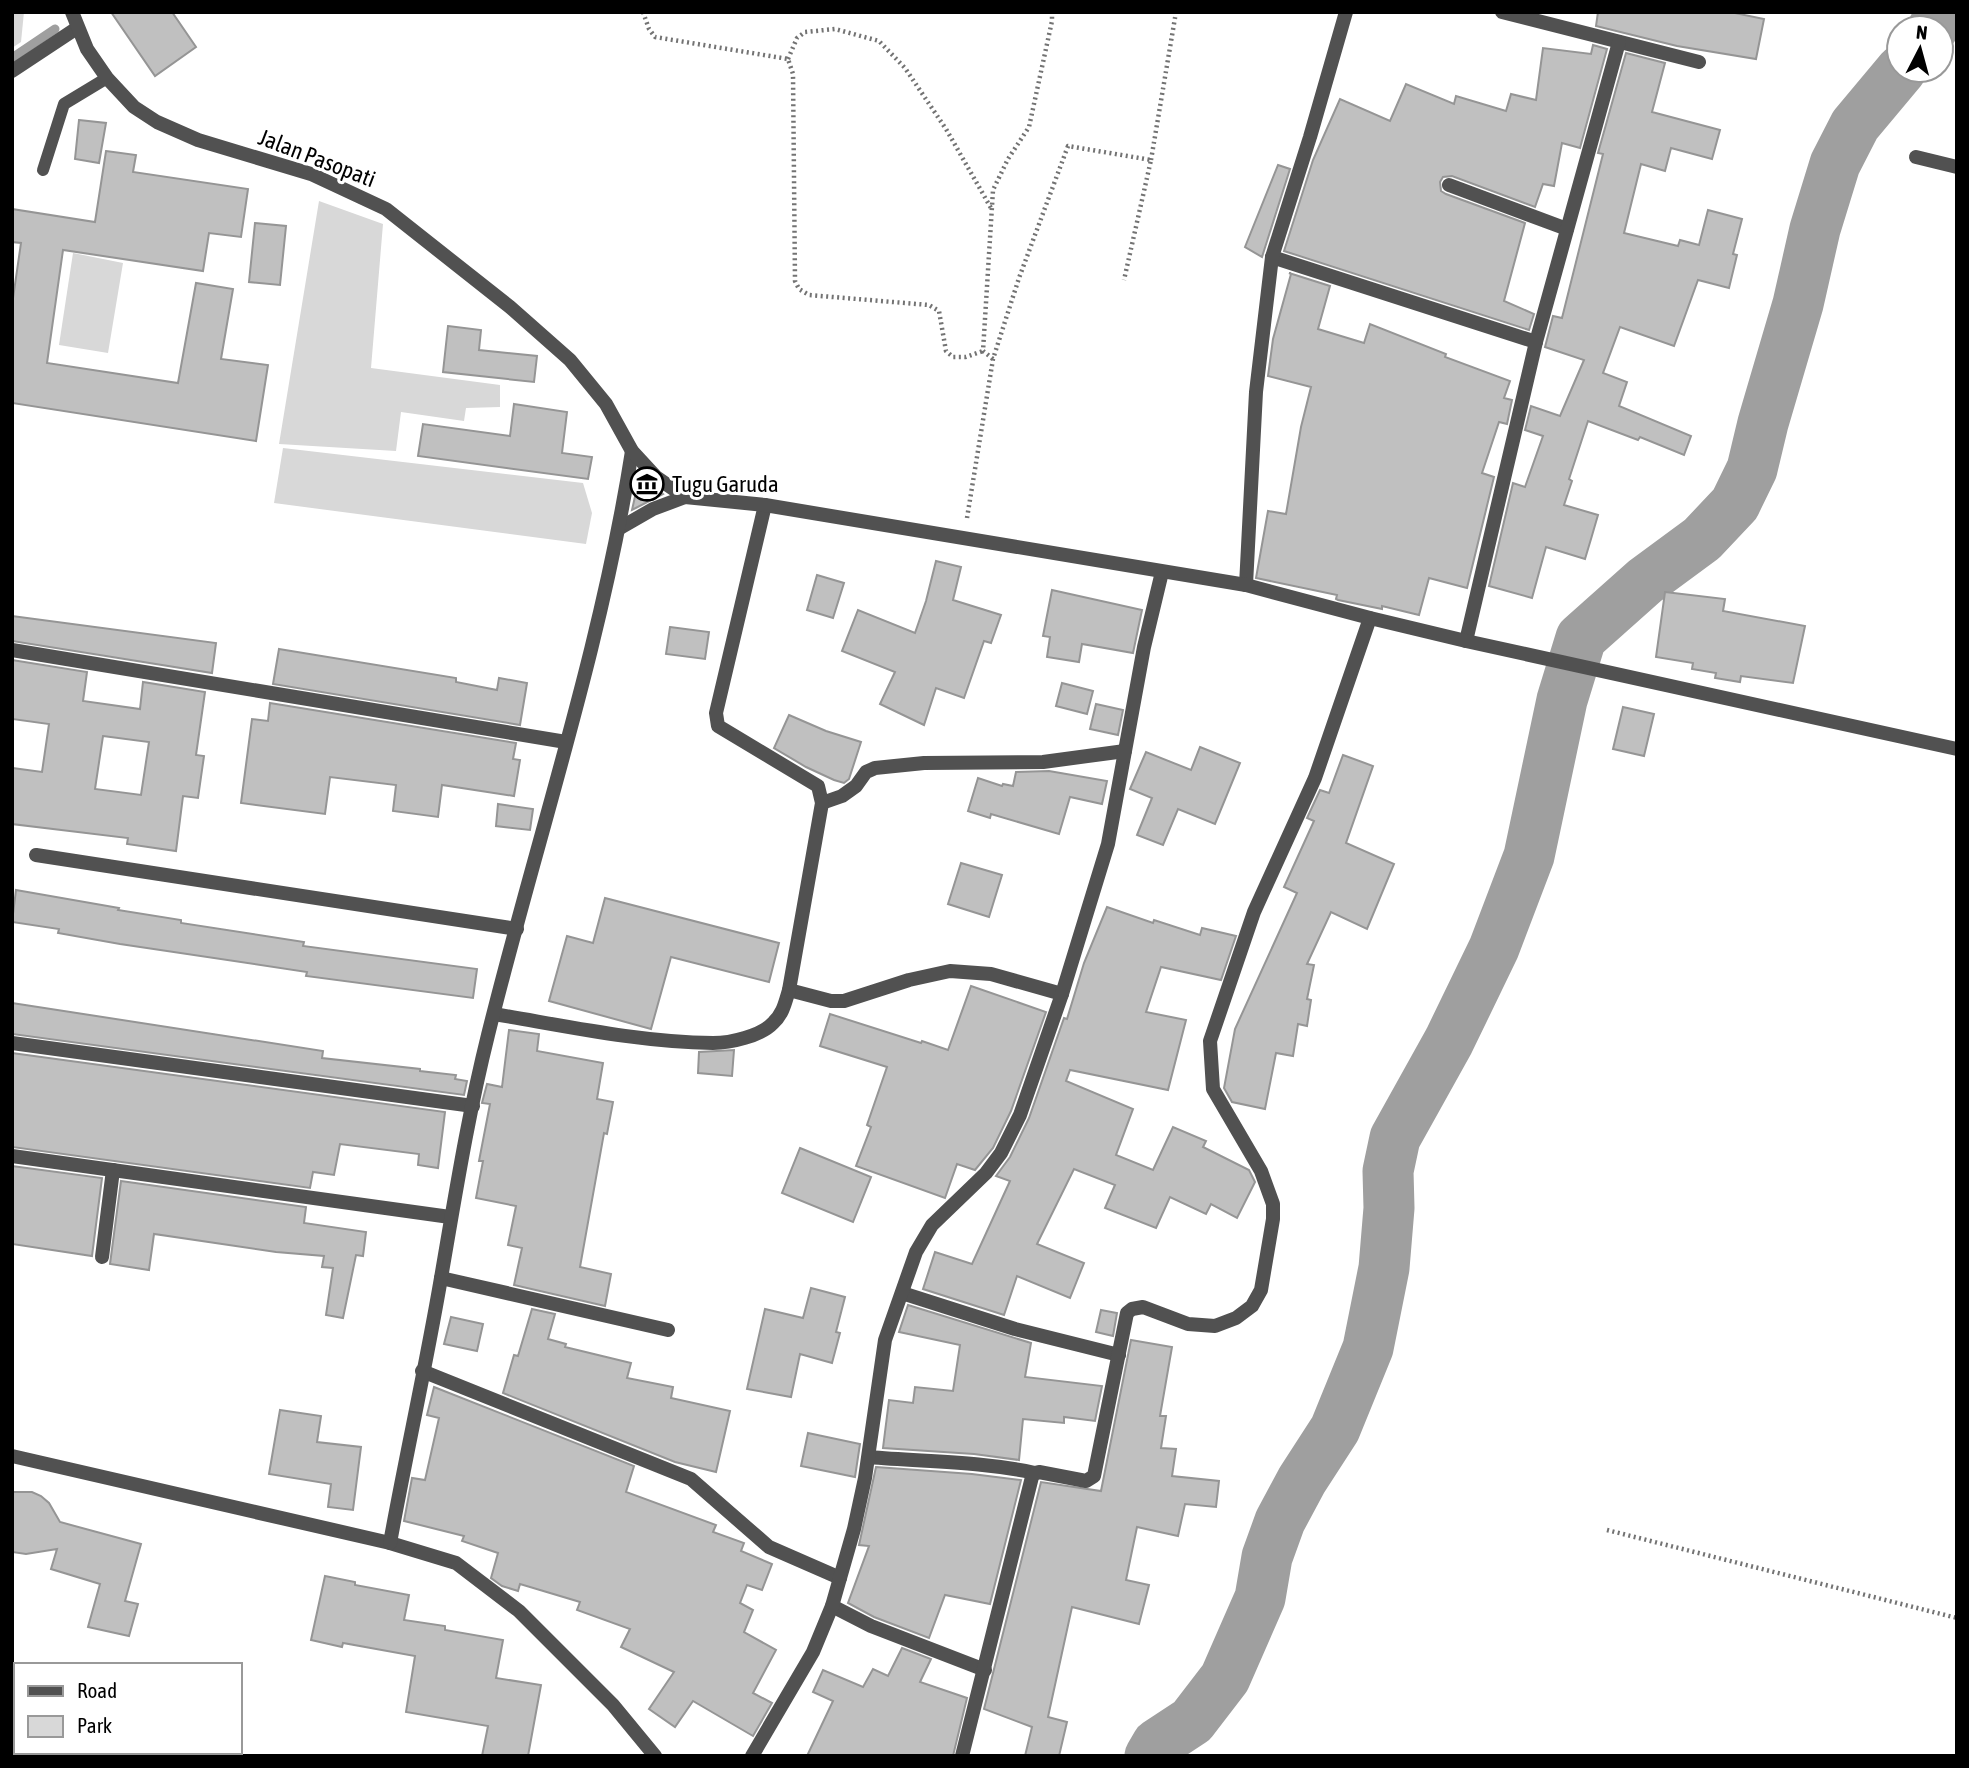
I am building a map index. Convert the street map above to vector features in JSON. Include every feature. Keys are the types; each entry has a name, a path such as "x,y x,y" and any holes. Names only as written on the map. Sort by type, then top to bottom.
{"street":[{"name":"Jalan Pasopati","path":"72,12 87,49 107,78 134,107 157,122 198,140 311,174 386,209 499,299 569,360 606,404 632,451 656,477 685,497"},
{"path":"1246,585 1256,392 1272,257 1346,12"},
{"path":"1502,12 1699,62"},
{"path":"12,71 78,28"},
{"path":"1466,641 1536,342 1619,42"},
{"path":"1916,157 1957,167"},
{"path":"1449,185 1567,229"},
{"path":"1272,257 1536,342"},
{"path":"390,1543 473,1106 494,1014 620,528 632,451"},
{"path":"620,528 653,509 685,497 765,505 1246,585 1466,641 1957,749"},
{"path":"494,1014 625,1037 715,1043 750,1035 771,1026 782,1012 789,990 822,803 818,786 718,726 716,713 765,505"},
{"path":"752,1756 813,1652 832,1606 854,1529 869,1457 886,1340 916,1252 932,1225 986,1173 1001,1153 1020,1115 1062,994 1108,845 1144,647 1162,572"},
{"path":"869,1457 1002,1465 1086,1481 1094,1476 1127,1313 1143,1307 1188,1324 1216,1326 1236,1318 1252,1306 1261,1290 1273,1204 1261,1171 1213,1089 1210,1041 1254,912 1315,778 1370,618"},
{"path":"12,650 566,742"},
{"path":"822,803 850,790 866,772 875,768 924,763 1043,762 1125,751"},
{"path":"36,855 517,929"},
{"path":"789,990 831,1001 844,1001 909,980 950,971 991,974 1062,994"},
{"path":"12,1043 473,1106"},
{"path":"12,1156 450,1217"},
{"path":"103,1256 113,1170"},
{"path":"441,1278 668,1330"},
{"path":"902,1293 1015,1329 1119,1355"},
{"path":"422,1371 691,1479 769,1547 840,1578"},
{"path":"12,1456 390,1543 456,1563 519,1611 613,1705 655,1756"},
{"path":"962,1756 1030,1481 1035,1472"},
{"path":"832,1606 871,1626 985,1670"}],"lane":[{"path":"43,170 64,104 107,78"}],"path":[{"path":"643,12 655,37 788,59"},
{"path":"983,351 993,190 1008,159 1029,127 1052,12"},
{"path":"1124,280 1151,159 1176,12"},
{"path":"983,351 966,357 953,357 946,351 939,311 929,305 809,295 799,289 795,281 793,74 788,59 797,38 805,32 835,29 879,41 905,68 946,129 991,209"},
{"path":"963,540 993,359 1019,278 1068,146 1151,159"},
{"path":"983,351 993,359"},
{"path":"1607,1530 1957,1618"}],"green space":[{"path":"12,12 24,12 21,42 12,48"},
{"path":"319,201 383,224 371,368 500,385 500,407 466,408 464,421 401,412 396,451 279,444"},
{"path":"73,253 123,263 108,353 59,345"},
{"path":"283,448 583,483 592,513 586,544 274,503"}],"building":[{"path":"111,12 172,12 196,47 155,76"},
{"path":"1598,12 1730,12 1764,19 1756,59 1677,46 1596,26"},
{"path":"1593,45 1607,49 1580,148 1562,143 1554,186 1543,184 1535,207 1452,176 1443,177 1440,182 1441,191 1446,194 1525,223 1504,301 1534,314 1529,330 1284,251 1313,160 1340,99 1390,121 1406,84 1454,104 1456,96 1506,111 1511,94 1536,100 1543,48 1591,54"},
{"path":"1626,53 1665,63 1652,112 1720,130 1712,159 1671,148 1665,171 1641,164 1624,233 1678,246 1680,240 1699,245 1708,210 1742,219 1733,254 1737,255 1729,288 1698,280 1674,346 1620,327 1603,373 1627,382 1619,406 1691,436 1684,455 1640,437 1638,440 1588,421 1569,479 1572,481 1564,505 1598,515 1585,559 1546,547 1532,598 1489,586 1513,483 1525,487 1543,436 1525,430 1531,406 1560,416 1584,360 1545,347 1553,316 1562,318 1603,154 1598,153"},
{"path":"79,120 106,123 99,163 75,159"},
{"path":"106,151 136,155 133,172 248,189 241,237 209,233 203,271 63,250 47,363 178,383 196,283 233,289 221,359 268,365 256,441 12,403 12,305 21,243 12,242 12,209 95,222"},
{"path":"1278,165 1290,169 1262,257 1245,247"},
{"path":"255,223 286,226 280,285 249,282"},
{"path":"1289,273 1330,286 1318,329 1364,343 1370,324 1446,354 1445,357 1510,381 1504,398 1512,400 1507,424 1499,422 1482,473 1494,477 1467,588 1429,578 1419,615 1382,606 1382,609 1338,600 1337,595 1256,578 1268,511 1286,514 1311,387 1268,376 1273,339 1291,274"},
{"path":"448,326 481,330 479,350 537,356 534,382 443,372"},
{"path":"514,404 567,412 562,453 592,457 588,479 418,456 423,424 510,436"},
{"path":"640,474 663,494 632,510"},
{"path":"936,561 961,567 953,600 1001,615 991,643 984,641 964,698 936,688 924,725 880,704 895,672 842,651 858,610 915,633"},
{"path":"817,575 844,583 833,618 807,610"},
{"path":"1052,590 1142,610 1133,653 1082,644 1079,662 1047,657 1050,637 1043,636"},
{"path":"1665,592 1725,599 1723,611 1805,626 1793,683 1741,676 1740,682 1715,678 1716,673 1692,669 1693,663 1656,657"},
{"path":"12,616 216,643 212,673 12,641"},
{"path":"670,627 709,632 705,659 666,654"},
{"path":"279,649 456,678 456,682 497,690 499,678 527,683 520,725 273,684"},
{"path":"12,660 87,672 83,701 140,709 143,682 205,692 196,755 204,756 198,798 183,796 176,851 127,844 128,838 12,824 12,768 42,772 49,724 12,719","holes":["103,736 149,742 141,795 95,789"]},
{"path":"1062,683 1093,691 1087,714 1056,706"},
{"path":"270,703 516,743 513,759 520,760 514,796 442,785 438,817 393,811 396,785 330,777 325,814 241,803 252,719 268,721"},
{"path":"1096,704 1123,710 1118,735 1090,729"},
{"path":"1623,707 1654,714 1644,756 1613,749"},
{"path":"789,715 861,742 849,779 844,783 834,780 774,748"},
{"path":"1200,747 1240,763 1215,824 1178,809 1163,845 1137,835 1152,798 1130,789 1146,752 1191,770"},
{"path":"1343,755 1373,766 1346,843 1394,864 1367,929 1331,912 1307,964 1314,965 1307,999 1311,1000 1307,1026 1298,1024 1293,1056 1276,1053 1265,1109 1232,1102 1224,1088 1235,1029 1297,893 1284,887 1314,821 1307,818 1320,790 1329,793"},
{"path":"1049,771 1107,781 1102,804 1070,797 1059,834 991,814 990,818 968,811 978,778 1002,786 1013,786 1016,772"},
{"path":"498,804 533,809 530,830 496,826"},
{"path":"961,863 1002,875 989,917 948,904"},
{"path":"16,890 181,920 181,923 304,942 303,946 477,969 473,998 306,976 307,972 58,933 59,929 12,922"},
{"path":"605,898 779,943 769,982 671,957 651,1029 549,1001 567,936 593,943"},
{"path":"1107,907 1200,935 1202,928 1236,936 1221,980 1161,967 1146,1012 1186,1020 1168,1090 1070,1070 1066,1081 1133,1109 1116,1155 1153,1170 1173,1127 1206,1141 1203,1147 1249,1170 1255,1182 1237,1218 1211,1204 1206,1214 1170,1197 1156,1228 1105,1208 1115,1185 1074,1169 1037,1244 1084,1263 1070,1298 1017,1276 1004,1315 923,1289 935,1252 972,1264 1010,1181 996,1176 1010,1157 1029,1118 1064,1018 1067,1019 1084,963"},
{"path":"971,986 1046,1012 1011,1111 993,1148 975,1170 957,1164 945,1198 856,1166 871,1127 867,1125 887,1067 820,1046 830,1014 948,1050"},
{"path":"12,1003 323,1051 322,1058 420,1069 456,1075 455,1079 467,1081 464,1095 12,1034"},
{"path":"509,1030 539,1034 537,1051 603,1063 597,1099 613,1102 607,1134 604,1133 580,1267 611,1274 605,1306 514,1285 522,1248 508,1245 516,1206 476,1198 483,1161 479,1161 490,1104 482,1103 487,1084 502,1087"},
{"path":"734,1050 732,1076 698,1073 699,1052"},
{"path":"12,1053 445,1112 438,1168 418,1165 419,1154 340,1144 334,1175 313,1172 310,1188 12,1147"},
{"path":"800,1148 871,1177 853,1222 782,1193"},
{"path":"12,1166 102,1178 92,1256 12,1244"},
{"path":"121,1181 306,1207 304,1223 366,1232 363,1256 356,1255 343,1318 326,1315 333,1268 322,1267 324,1256 276,1252 154,1234 149,1270 110,1264"},
{"path":"811,1288 845,1297 832,1363 800,1354 791,1397 747,1389 765,1309 803,1318"},
{"path":"908,1305 1031,1343 1025,1377 1102,1386 1095,1421 1064,1417 1064,1423 1023,1419 1019,1460 883,1448 889,1400 913,1403 915,1387 953,1391 960,1345 899,1332"},
{"path":"532,1309 555,1314 548,1339 566,1344 565,1347 631,1363 627,1378 673,1387 671,1398 730,1411 716,1472 675,1462 503,1393 514,1355 518,1356"},
{"path":"1101,1310 1117,1313 1113,1336 1096,1332"},
{"path":"451,1317 483,1324 477,1351 444,1344"},
{"path":"1131,1340 1172,1347 1160,1416 1166,1416 1161,1448 1176,1449 1172,1476 1219,1481 1216,1507 1185,1504 1178,1536 1137,1527 1126,1580 1149,1585 1139,1624 1072,1607 1048,1717 1067,1722 1059,1756 1025,1756 1032,1727 984,1709 1041,1482 1101,1491"},
{"path":"434,1387 634,1466 626,1492 716,1525 713,1532 744,1543 741,1551 772,1564 762,1590 747,1585 740,1603 753,1610 744,1632 776,1650 753,1693 772,1703 753,1736 693,1701 675,1727 649,1709 674,1672 621,1647 630,1629 577,1610 580,1602 520,1584 518,1591 502,1586 491,1578 498,1553 462,1541 464,1536 404,1521 412,1478 425,1480 439,1418 427,1415"},
{"path":"280,1410 321,1416 317,1442 361,1447 353,1510 328,1507 331,1484 269,1474"},
{"path":"808,1433 860,1444 855,1477 801,1466"},
{"path":"876,1467 1021,1480 990,1604 945,1595 929,1638 874,1617 848,1603 869,1546 859,1545"},
{"path":"12,1492 32,1492 41,1496 49,1503 60,1522 141,1544 125,1601 138,1604 129,1636 88,1627 100,1584 51,1569 57,1549 26,1554 12,1552"},
{"path":"325,1576 355,1582 355,1585 409,1595 404,1620 445,1626 445,1630 503,1640 496,1678 541,1685 528,1756 482,1756 488,1726 406,1712 415,1656 343,1643 342,1647 311,1640"},
{"path":"902,1648 931,1659 920,1682 967,1698 953,1756 807,1756 833,1701 813,1692 823,1670 863,1687 873,1669 888,1676"}],"waterway":[{"path":"12,58 55,29"},
{"path":"1150,1756 1157,1744 1192,1721 1225,1678 1260,1598 1267,1557 1280,1521 1302,1480 1335,1429 1368,1348 1384,1268 1389,1208 1388,1171 1395,1138 1449,1041 1494,948 1529,856 1562,700 1581,638 1645,581 1702,539 1735,504 1752,469 1798,304 1815,229 1835,164 1855,125 1889,84"}],"place":[{"name":"Tugu Garuda","path":"647,484"}]}
